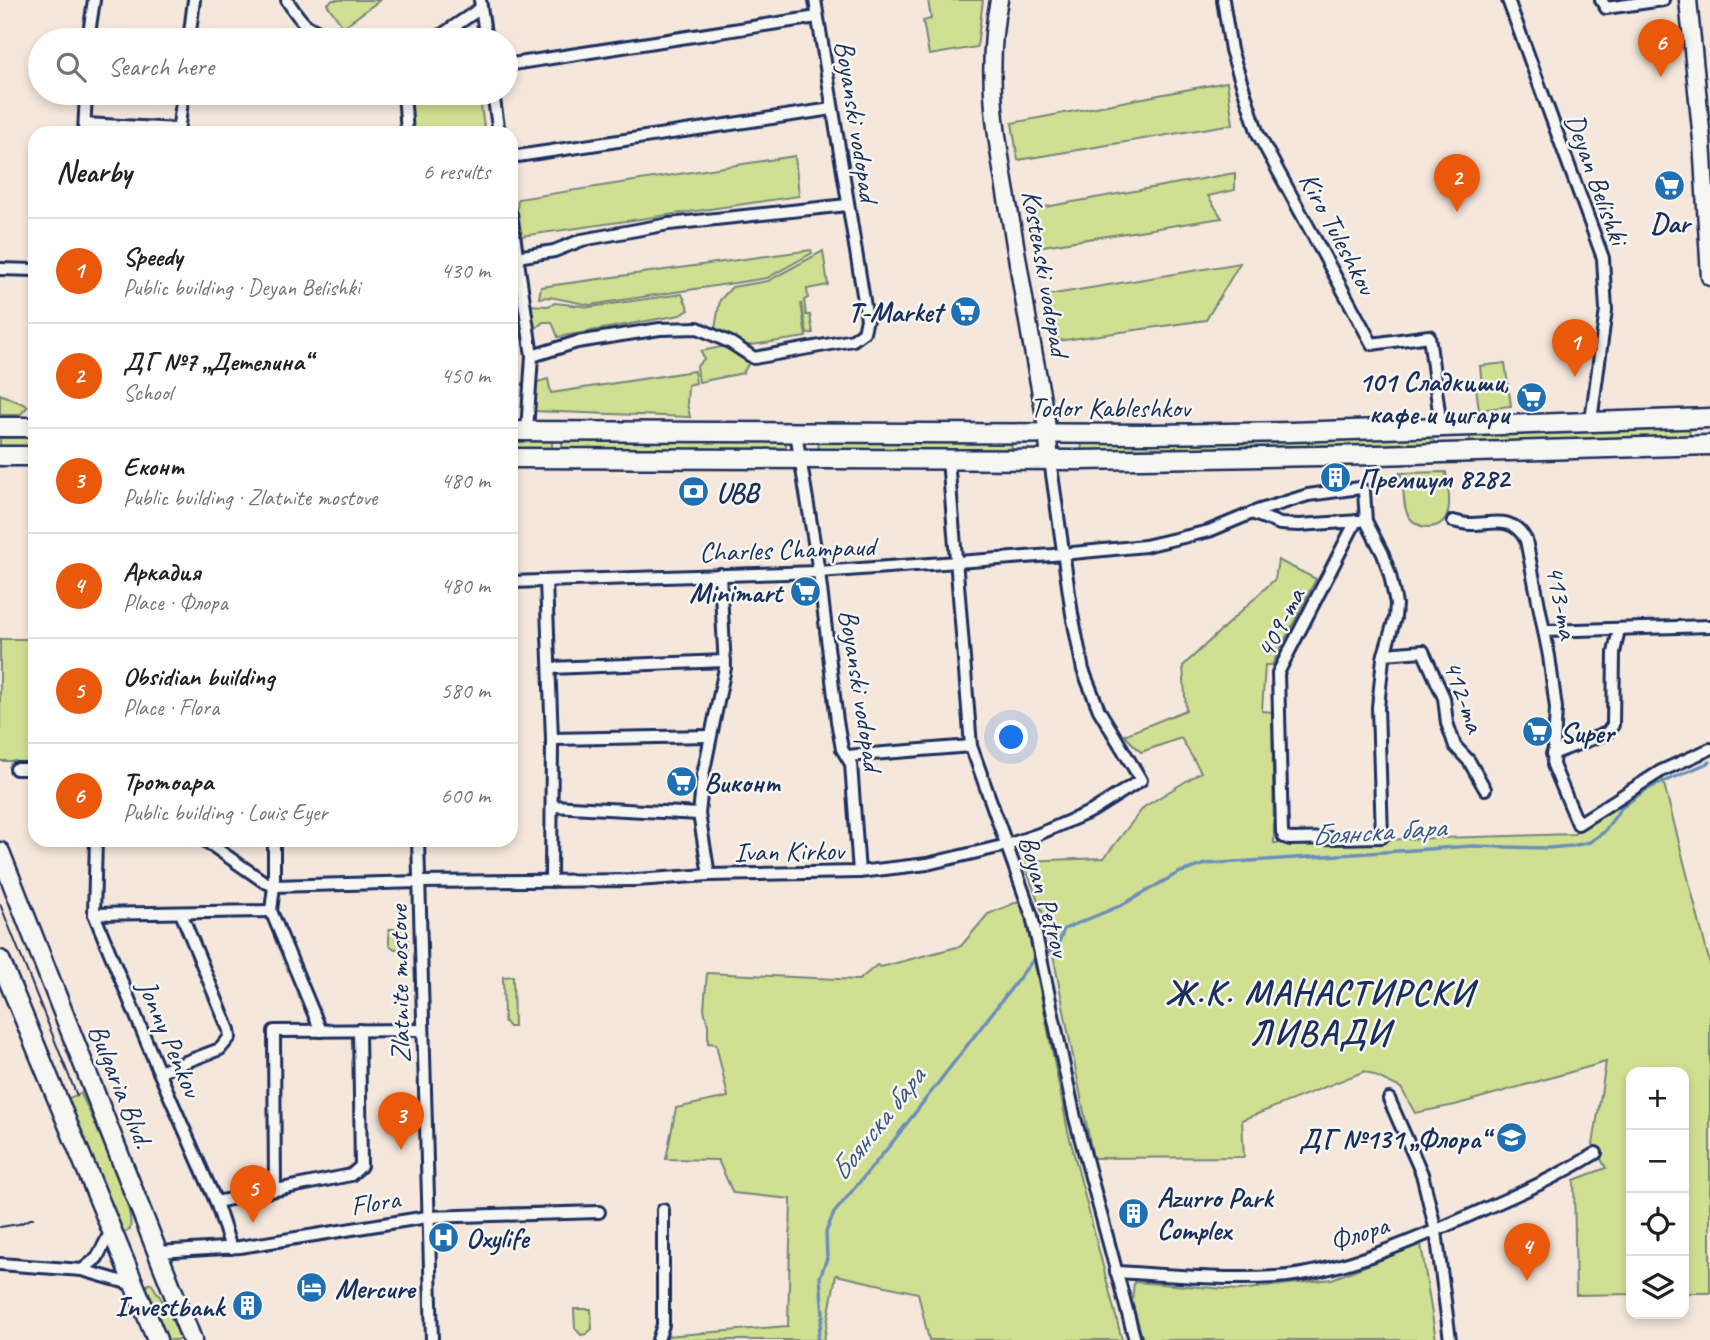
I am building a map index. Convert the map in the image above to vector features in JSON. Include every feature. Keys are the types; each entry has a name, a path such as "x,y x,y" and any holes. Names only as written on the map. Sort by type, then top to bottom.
{"main road":[{"name":"Todor Kableshkov","path":"519,431 1047,434 1292,432 1710,418"},
{"path":"0,427 28,427"},
{"name":"Todor Kableshkov","path":"518,458 1050,460 1378,455 1710,445"},
{"path":"0,456 28,456"},
{"name":"Bulgaria Blvd.","path":"0,852 192,1340"},
{"path":"0,960 156,1340"}],"street":[{"path":"90,28 94,0"},
{"path":"190,28 194,0"},
{"path":"287,0 302,24 309,28"},
{"name":"Boyanski vodopad","path":"532,356 577,342 660,329 698,328 731,343 754,358 853,340 864,332 867,319 815,0"},
{"name":"Kostenski vodopad","path":"999,0 991,47 999,154 1047,434 1077,642 1083,670 1099,710 1141,780"},
{"name":"Kiro Tuleshkov","path":"1223,0 1231,51 1258,134 1372,344 1429,336 1441,427"},
{"name":"Deyan Belishki","path":"1508,0 1603,258 1606,310 1591,421"},
{"path":"1601,0 1606,8 1662,0"},
{"path":"1688,0 1703,143 1710,276"},
{"path":"449,28 480,4 484,28"},
{"path":"518,63 817,17"},
{"path":"84,126 85,105"},
{"path":"179,126 181,105"},
{"path":"405,105 406,126"},
{"path":"495,105 498,126"},
{"path":"518,156 832,109"},
{"path":"518,257 554,251 582,240 669,223 847,205"},
{"path":"518,264 532,356 519,431"},
{"path":"0,269 28,270"},
{"name":"Boyanski vodopad","path":"796,433 819,572 837,721 842,749 851,764 859,872"},
{"name":"Boyan Petrov","path":"948,459 971,746 1032,916 1072,1106 1135,1340"},
{"name":"Charles Champaud","path":"518,582 819,572 1145,546 1209,531 1252,513 1308,495 1360,488 1364,491 1361,521"},
{"path":"1252,513 1280,524 1299,526 1361,521 1383,554 1394,591 1395,618 1384,654"},
{"name":"409-та","path":"1361,521 1278,673 1284,837 1382,837 1378,707 1384,654"},
{"name":"413-та","path":"1453,521 1469,524 1508,522 1522,532 1526,540 1556,708 1553,765 1578,824 1661,771 1710,749"},
{"path":"709,875 699,814 703,775 725,661 720,574"},
{"path":"546,581 552,739 551,881"},
{"path":"1544,631 1710,625"},
{"name":"413-та","path":"1552,754 1607,733 1613,725 1614,653 1619,629"},
{"name":"412-та","path":"1384,654 1423,651 1444,698 1447,723 1455,746 1469,761 1485,789"},
{"path":"550,668 725,661"},
{"path":"552,739 710,736"},
{"path":"847,756 971,746"},
{"path":"16,769 28,769"},
{"name":"Ivan Kirkov","path":"274,886 636,880 709,875 859,872 927,864 1007,845 1050,830 1092,811 1141,780"},
{"path":"552,806 699,814"},
{"name":"Jonny Penkov","path":"96,847 94,915 216,1202 231,1248"},
{"path":"214,847 262,881 274,886"},
{"path":"274,847 271,911 321,1031"},
{"name":"Zlatnite mostove","path":"418,847 432,1339"},
{"path":"94,915 271,911"},
{"path":"159,1072 220,1049 230,1037 181,913"},
{"path":"216,1202 351,1175 361,1166 359,1030"},
{"path":"275,1189 274,1031 423,1030"},
{"path":"1389,1099 1422,1174 1436,1231 1450,1340"},
{"name":"Флора","path":"1116,1272 1192,1277 1277,1277 1322,1269 1436,1231 1562,1174 1596,1153"},
{"path":"658,1340 663,1325 663,1210"},
{"name":"Flora","path":"158,1252 231,1248 427,1217 600,1212"},
{"path":"82,1270 97,1258 111,1231"},
{"path":"0,1264 82,1270 134,1285"}],"green space":[{"path":"333,0 380,0 343,27 327,4"},
{"path":"928,0 983,0 977,47 929,55 923,21 931,19"},
{"path":"1227,82 1233,124 1018,160 1012,123"},
{"path":"408,105 481,105 484,126 411,126"},
{"path":"795,156 799,196 522,236 518,225 518,199"},
{"path":"1235,173 1235,190 1208,196 1222,218 1036,247 1028,210"},
{"path":"811,250 812,253 767,278 590,305 550,297 539,298 541,287"},
{"path":"823,251 828,285 807,289 808,298 804,300 813,333 807,334 801,303 806,337 745,346 744,343 744,350 714,334 720,300 732,287 768,281"},
{"path":"1240,263 1206,320 1058,341 1048,295"},
{"path":"682,294 689,310 680,315 558,337 552,322 543,322 534,330 526,305 548,306 555,303 590,307"},
{"path":"731,345 751,359 743,373 699,382 697,366 704,359 701,351"},
{"path":"1505,363 1511,406 1479,410 1476,387 1482,386 1480,366"},
{"path":"694,371 696,383 688,385 687,403 690,417 532,411 534,383 548,379 551,393"},
{"path":"0,394 28,406 20,415 0,415"},
{"path":"1689,425 1690,436 1470,444 1470,433"},
{"path":"1417,435 1438,445 1081,453 1082,443"},
{"path":"0,438 28,438 28,448 0,448"},
{"path":"518,440 552,440 552,451 518,450"},
{"path":"562,440 786,441 786,449 562,451"},
{"path":"818,440 1012,443 1011,452 819,450"},
{"path":"1446,472 1449,506 1444,521 1428,527 1418,524 1407,512 1400,473"},
{"path":"1278,560 1316,579 1272,665 1265,665 1262,711 1272,712 1274,843 1574,834 1662,776 1710,964 1710,1293 1689,1293 1689,1067 1626,1067 1626,1294 1576,1295 1574,1180 1606,1168 1593,1145 1606,1062 1455,1105 1415,1113 1401,1088 1365,1071 1242,1120 1244,1157 1093,1158 1047,924 1023,861 1104,858 1144,807 1201,772 1181,738 1141,752 1124,735 1186,710 1183,666 1275,579"},
{"path":"0,639 28,639 28,766 19,766 16,761 0,761"},
{"path":"1022,900 1068,1131 1122,1340 929,1340 918,1293 836,1275 824,1340 666,1340 667,1336 788,1326 791,1199 733,1193 718,1160 666,1159 676,1108 728,1097 716,1044 708,1043 708,1025 704,1009 707,973 859,980 877,965 881,967 961,946 988,914"},
{"path":"389,929 407,929 408,949 395,949 389,945"},
{"path":"513,976 514,1027 509,1027 504,1021 503,977"},
{"path":"81,1093 127,1202 130,1230 123,1232 119,1225 64,1100"},
{"path":"1421,1244 1436,1340 1143,1340 1132,1302 1134,1282 1239,1290 1332,1279"},
{"path":"151,1283 167,1308 181,1340 163,1340 145,1294 147,1285"},
{"path":"574,1309 591,1309 592,1329 586,1334 581,1335 575,1328"}],"waterway":[{"name":"Боянска бара","path":"1049,952 1057,947 1064,929 1122,905 1178,873 1206,864 1472,846 1548,848 1590,842 1604,832 1621,808 1645,790 1710,762"},
{"name":"Боянска бара","path":"817,1340 823,1315 820,1277 827,1258 826,1232 834,1213 891,1144 1033,960"}],"tram line":[{"path":"0,904 77,1096"},
{"path":"0,1227 19,1224 33,1218"}],"place":[{"name":"Тротоара","path":"1661,77"},
{"name":"Dar","path":"1670,185"},
{"name":"ДГ №7 „Детелина“","path":"1457,212"},
{"name":"T-Market","path":"965,311"},
{"name":"Speedy","path":"1575,377"},
{"name":"101 Сладкиши, кафе и цигари","path":"1532,397"},
{"name":"Премиум 8282","path":"1335,478"},
{"name":"UBB","path":"693,492"},
{"name":"Minimart","path":"805,592"},
{"name":"Super","path":"1537,732"},
{"name":"Виконт","path":"681,782"},
{"name":"ДГ №131 „Флора“","path":"1511,1138"},
{"name":"Еконт","path":"401,1150"},
{"name":"Azurro Park Complex","path":"1134,1213"},
{"name":"Obsidian building","path":"253,1223"},
{"name":"Oxylife","path":"443,1237"},
{"name":"Аркадия","path":"1527,1281"},
{"name":"Mercure","path":"312,1288"},
{"name":"Investbank","path":"247,1306"}],"district":[{"name":"Ж.К. МАНАСТИРСКИ ЛИВАДИ","path":"1320,1012"}]}
